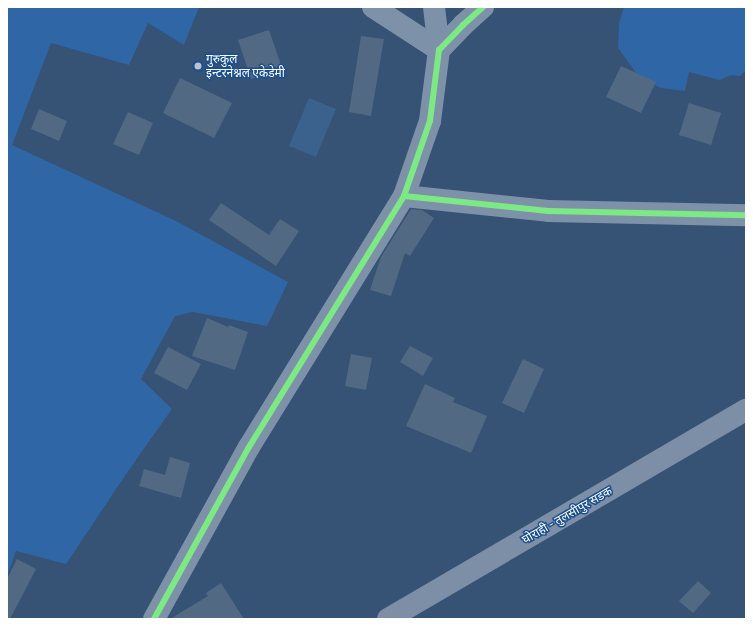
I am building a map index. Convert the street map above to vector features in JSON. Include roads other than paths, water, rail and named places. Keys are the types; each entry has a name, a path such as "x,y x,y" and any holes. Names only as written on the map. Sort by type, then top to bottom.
{"main road":[{"name":"घोराही - तुलसीपुर सडक","path":"388,619 746,410"}],"street":[{"path":"373,7 439,50"},
{"path":"154,619 249,447 404,196 430,121 439,50 434,7"},
{"path":"439,50 483,7"},
{"path":"404,196 548,211 746,215"}],"place":[{"name":"गुरुकुल इन्टरनेश्नल एकेडेमी","path":"198,66"}]}
